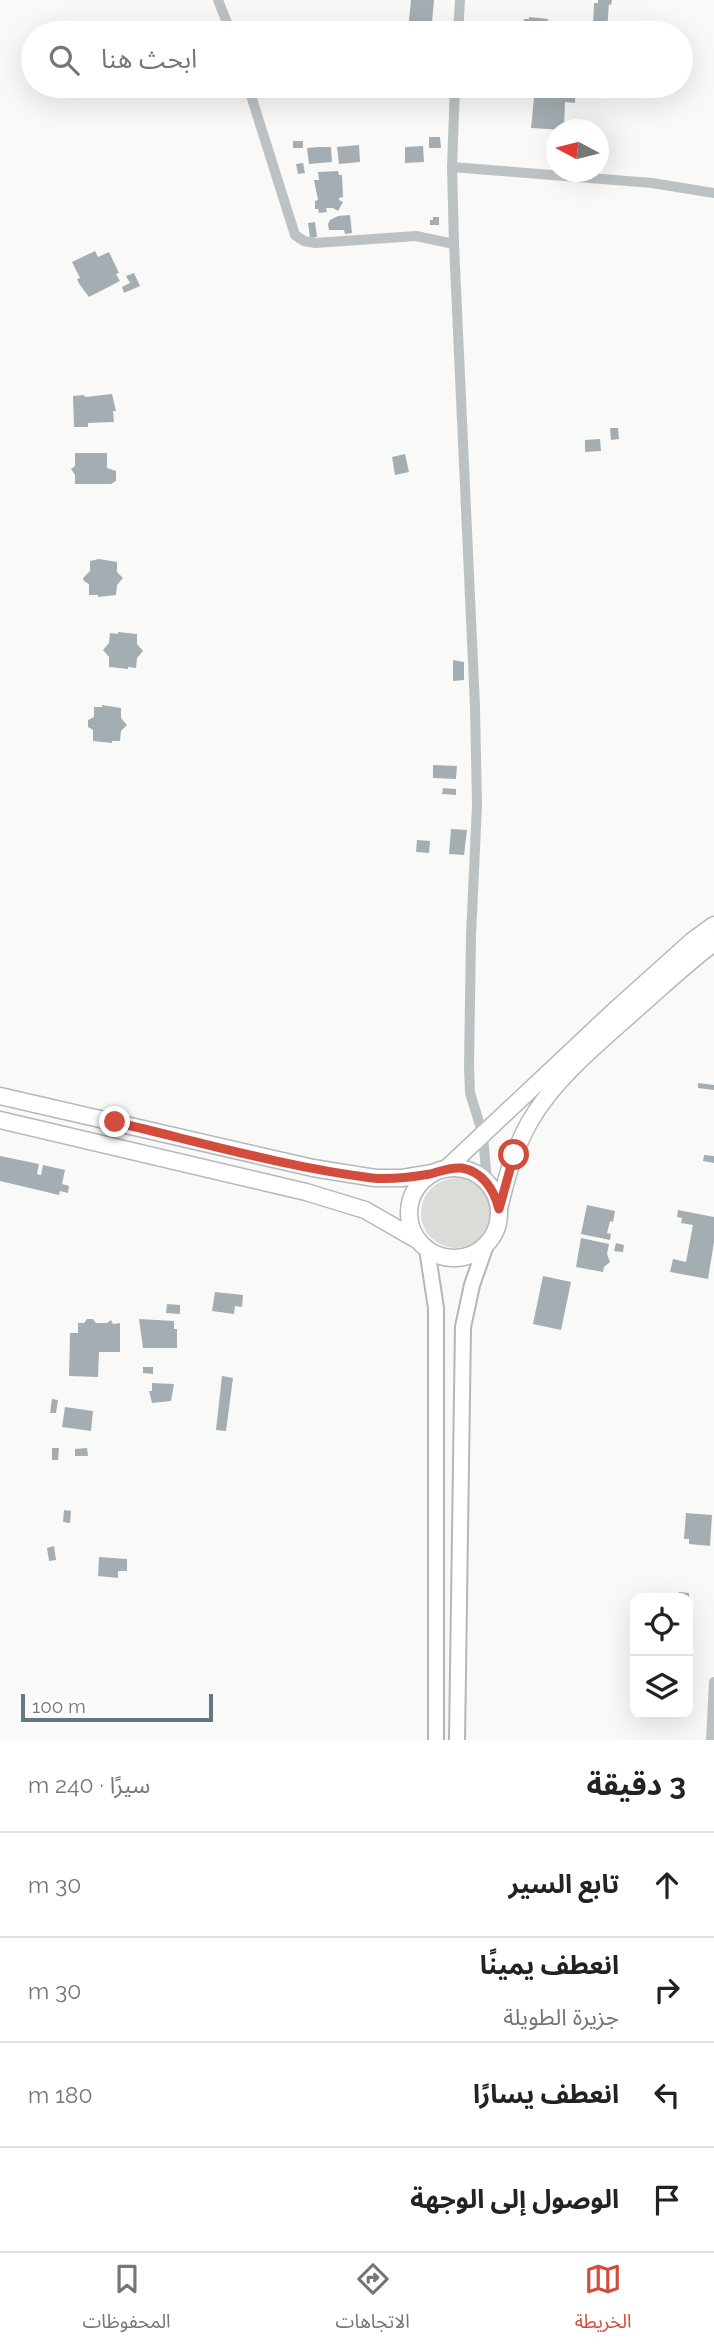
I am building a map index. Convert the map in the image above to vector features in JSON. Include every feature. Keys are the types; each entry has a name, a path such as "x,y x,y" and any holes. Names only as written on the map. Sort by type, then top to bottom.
{"main road":[{"path":"436,1740 437,1321 433,1278 423,1245 410,1224 410,1204 418,1186 483,1135 613,1012 692,941 714,925"},
{"path":"457,1740 463,1327 472,1285 486,1245 498,1222 514,1155 530,1122 551,1092 621,1023 699,953 714,943"},
{"path":"0,1096 313,1168 375,1178 402,1178 462,1168 476,1173 487,1182 499,1209"},
{"path":"0,1120 346,1204 382,1218 446,1257 457,1258 486,1245"}],"street":[{"path":"218,0 226,21"},
{"path":"459,21 460,0"},
{"path":"252,98 295,235 304,241 315,243 416,236 454,244"},
{"path":"455,98 452,167 454,244 476,735 477,805 471,936 470,1080 473,1106 483,1135 487,1182"},
{"path":"452,167 652,183 714,193"},
{"path":"711,1740 714,1682"}],"shaded area":[{"path":"456,1178 481,1188 491,1213 481,1238 456,1248 431,1238 421,1213 431,1188"}],"building":[{"path":"411,0 434,0 432,21 409,21"},
{"path":"598,0 612,0 611,5 609,4 608,21 593,21 594,3 598,3"},
{"path":"529,17 548,21 524,21"},
{"path":"534,98 575,98 575,103 565,102 564,119 546,119 546,129 531,128"},
{"path":"429,137 440,137 441,148 429,148"},
{"path":"293,141 303,141 303,148 293,148"},
{"path":"359,145 360,162 339,164 337,147"},
{"path":"423,146 424,162 405,163 405,147"},
{"path":"331,147 332,162 309,164 307,148"},
{"path":"303,163 305,173 298,174 296,164"},
{"path":"338,171 339,175 342,175 343,197 339,200 343,202 338,211 326,208 327,212 319,213 318,209 315,209 315,201 318,200 314,180 319,180 318,172"},
{"path":"350,215 352,233 329,230 330,220"},
{"path":"433,217 439,217 439,225 430,225"},
{"path":"315,222 317,237 310,238 308,223"},
{"path":"95,251 98,257 109,252 120,281 89,297 77,279 80,278 72,262"},
{"path":"134,273 140,286 124,293 122,287 130,283 126,276"},
{"path":"112,394 116,411 113,411 114,422 88,423 88,427 74,427 73,396"},
{"path":"610,428 618,428 619,439 611,440"},
{"path":"600,439 601,451 585,452 585,440"},
{"path":"75,453 107,453 107,468 116,471 116,481 111,484 75,484 75,475 71,469 75,466"},
{"path":"405,454 409,472 395,475 392,457"},
{"path":"99,559 117,562 117,572 123,578 117,585 116,595 89,595 89,584 83,578 90,571 90,561"},
{"path":"110,633 137,634 137,644 143,651 137,658 136,668 109,667 109,657 103,650 109,643"},
{"path":"453,660 464,662 464,680 453,681"},
{"path":"102,705 121,708 121,718 127,725 121,731 120,741 93,741 93,730 88,727 88,720 94,717 94,707"},
{"path":"433,765 457,766 456,779 433,778"},
{"path":"443,788 456,789 456,795 442,794"},
{"path":"451,829 467,830 464,855 449,854"},
{"path":"417,840 430,841 429,853 416,852"},
{"path":"698,1083 714,1085 714,1090 698,1088"},
{"path":"704,1155 714,1156 714,1163 703,1161"},
{"path":"0,1156 39,1164 37,1174 41,1175 43,1165 65,1170 62,1184 69,1186 68,1193 60,1191 59,1195 0,1181"},
{"path":"587,1205 615,1211 607,1233 611,1234 610,1240 581,1234"},
{"path":"678,1210 714,1217 714,1242 708,1279 670,1272 673,1259 686,1262 693,1225 681,1223 682,1218 677,1217"},
{"path":"581,1238 609,1244 607,1254 610,1262 603,1272 576,1267"},
{"path":"616,1243 624,1245 623,1252 614,1251"},
{"path":"543,1276 571,1282 561,1330 533,1324"},
{"path":"215,1292 243,1295 242,1307 235,1306 234,1314 212,1311"},
{"path":"167,1304 180,1305 180,1314 166,1313"},
{"path":"87,1319 93,1319 96,1323 107,1323 111,1320 113,1324 120,1323 120,1352 99,1352 98,1377 69,1376 70,1333 78,1333 78,1323 84,1323"},
{"path":"139,1319 174,1321 177,1348 143,1348"},
{"path":"143,1367 153,1367 153,1374 143,1373"},
{"path":"222,1376 233,1378 226,1431 216,1430"},
{"path":"152,1383 174,1384 171,1401 152,1403 149,1391 152,1391"},
{"path":"52,1399 58,1400 56,1413 50,1413"},
{"path":"65,1407 93,1411 91,1431 62,1427"},
{"path":"52,1448 59,1448 58,1460 52,1460"},
{"path":"87,1448 88,1456 75,1456 75,1449"},
{"path":"64,1510 71,1511 70,1523 63,1522"},
{"path":"686,1513 712,1515 710,1546 689,1544 689,1539 684,1539"},
{"path":"54,1546 56,1560 49,1561 47,1548"},
{"path":"99,1557 127,1559 127,1571 118,1571 118,1578 98,1576"}],"route":[{"path":"115,1122 313,1168 375,1178 402,1178 447,1168 462,1168 476,1173 487,1182 499,1209 514,1155"}]}
